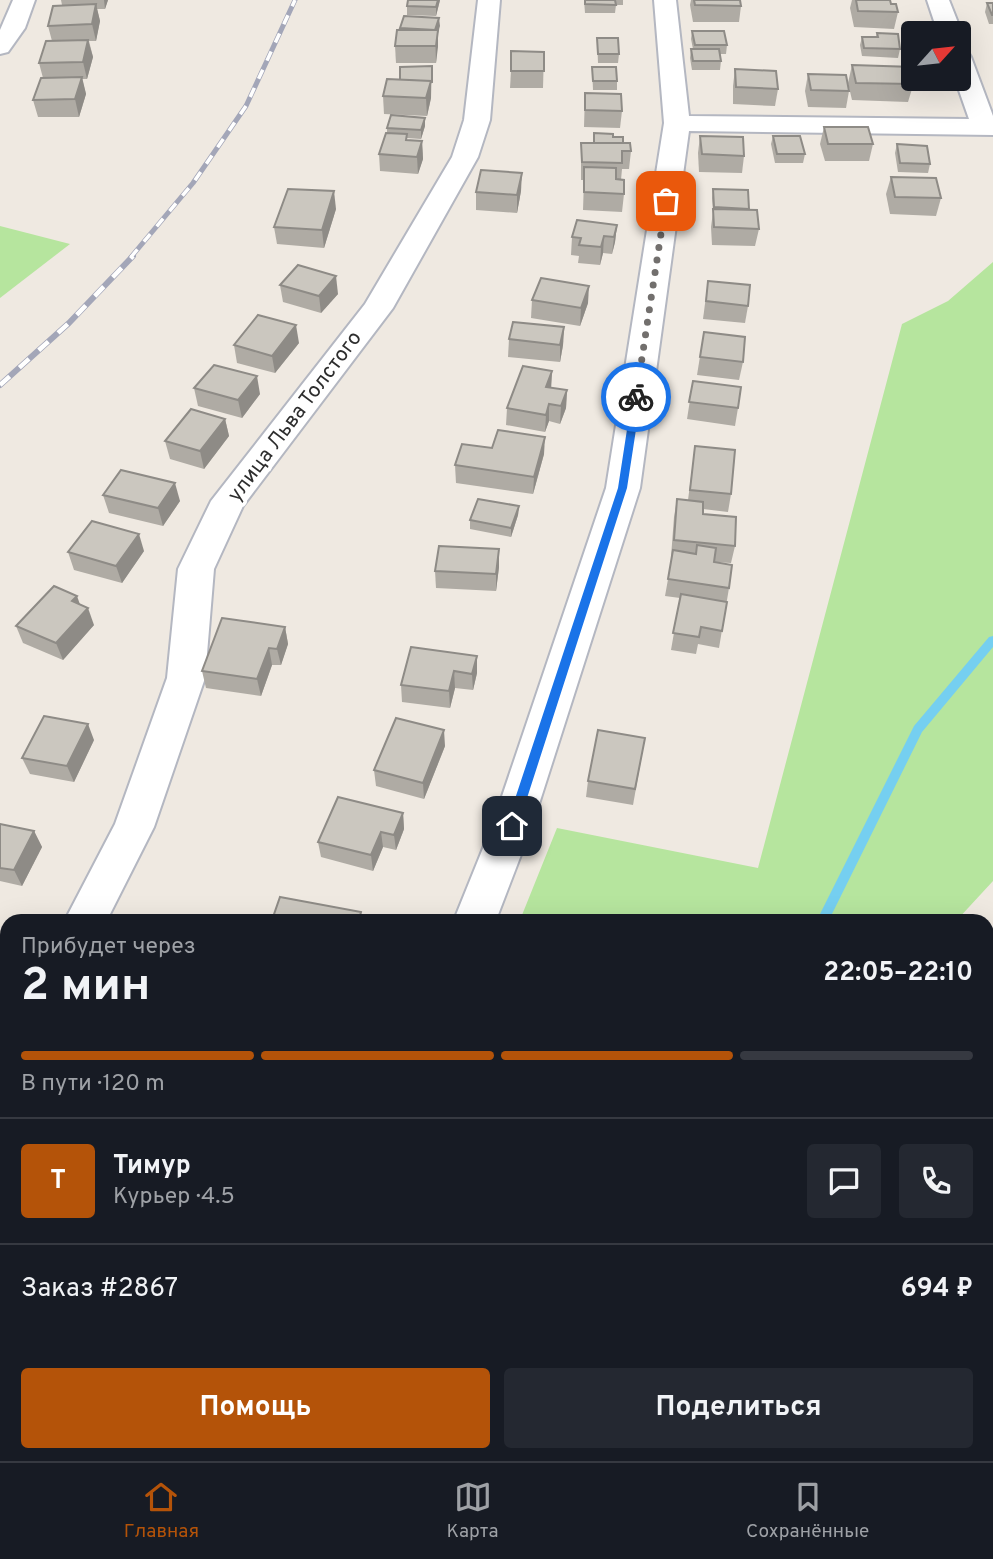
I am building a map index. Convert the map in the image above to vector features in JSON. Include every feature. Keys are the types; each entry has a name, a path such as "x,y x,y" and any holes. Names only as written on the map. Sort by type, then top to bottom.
{"street":[{"path":"0,47 24,0"},
{"name":"улица Льва Толстого","path":"89,914 134,827 186,678 196,569 228,501 378,308 465,157 477,120 489,0"},
{"path":"477,914 512,826 622,488 677,123 665,0"},
{"path":"938,0 946,21"},
{"path":"677,123 988,126 971,86"}],"green space":[{"path":"0,226 70,244 0,298"},
{"path":"993,262 993,881 963,914 522,914 557,828 758,868 902,324 948,301"}],"building":[{"path":"408,0 438,0 436,7 407,6"},
{"path":"585,0 615,0 616,5 585,4"},
{"path":"694,0 740,0 741,6 695,5"},
{"path":"856,0 890,0 891,4 896,4 898,12 858,11"},
{"path":"987,3 993,3 993,15 992,15"},
{"path":"96,4 92,24 48,26 53,6"},
{"path":"404,16 439,18 435,30 400,28"},
{"path":"397,30 438,30 436,46 395,46"},
{"path":"692,31 724,31 727,45 695,45"},
{"path":"877,33 898,34 900,49 864,48 862,37 878,37"},
{"path":"597,38 618,38 619,54 598,54"},
{"path":"88,40 83,62 39,63 46,41"},
{"path":"691,49 719,49 721,61 693,61"},
{"path":"511,51 544,52 544,71 511,71"},
{"path":"852,65 901,67 901,84 856,83"},
{"path":"432,66 432,82 400,80 400,67"},
{"path":"592,67 616,67 617,81 593,81"},
{"path":"735,69 776,71 778,89 736,87"},
{"path":"808,74 846,75 849,91 811,90"},
{"path":"82,77 75,99 33,100 41,78"},
{"path":"387,79 431,81 426,98 383,96"},
{"path":"585,93 621,94 622,111 585,110"},
{"path":"391,115 425,118 421,130 387,128"},
{"path":"824,127 868,127 873,144 828,144"},
{"path":"386,133 407,134 406,140 422,141 417,157 379,154"},
{"path":"594,133 623,137 623,143 594,143"},
{"path":"700,136 743,137 744,156 702,154"},
{"path":"773,136 800,136 805,154 777,154"},
{"path":"581,143 630,143 631,151 622,151 622,163 582,162"},
{"path":"897,144 927,146 930,164 900,163"},
{"path":"584,167 616,168 616,179 624,180 624,194 584,192"},
{"path":"481,170 522,173 517,195 476,192"},
{"path":"891,177 936,178 941,198 895,197"},
{"path":"288,189 334,191 322,230 274,227"},
{"path":"713,189 748,190 749,209 714,207"},
{"path":"713,209 757,210 759,229 714,227"},
{"path":"577,220 617,225 614,237 604,236 601,247 579,245 581,238 572,237"},
{"path":"298,265 336,276 319,296 280,285"},
{"path":"541,278 589,286 581,308 532,300"},
{"path":"708,281 750,285 748,306 706,301"},
{"path":"258,315 296,325 272,356 234,345"},
{"path":"513,322 564,327 560,345 509,339"},
{"path":"704,332 745,337 743,362 700,357"},
{"path":"214,365 257,376 238,400 194,388"},
{"path":"523,366 552,371 546,387 567,390 561,406 549,404 546,415 507,408"},
{"path":"693,381 741,387 738,408 689,402"},
{"path":"191,409 225,419 200,451 165,441"},
{"path":"498,430 545,437 534,477 455,465 462,444 492,448"},
{"path":"695,446 735,450 731,494 690,490"},
{"path":"121,470 175,483 158,508 103,495"},
{"path":"478,499 519,506 511,528 470,520"},
{"path":"677,499 703,502 703,514 736,517 735,546 674,540"},
{"path":"92,521 139,534 116,566 68,552"},
{"path":"697,545 716,548 714,562 732,565 729,588 668,579 673,550 696,554"},
{"path":"439,546 499,549 496,574 435,571"},
{"path":"54,586 77,596 72,601 88,608 56,643 16,626"},
{"path":"681,594 727,602 722,631 701,627 699,637 673,633"},
{"path":"222,618 285,627 277,649 269,648 257,679 202,671"},
{"path":"411,647 477,656 472,674 454,671 449,691 401,685"},
{"path":"44,716 88,724 67,766 22,758"},
{"path":"396,718 444,730 423,783 374,770"},
{"path":"598,730 645,738 635,789 588,781"},
{"path":"338,797 403,813 394,835 381,832 371,855 318,842"},
{"path":"0,824 34,831 14,870 0,868"},
{"path":"280,897 361,912 360,914 274,914"}],"waterway":[{"path":"826,914 918,729 993,640"}],"railway":[{"path":"131,257 193,183 246,106 295,0"},
{"path":"0,385 69,323 133,256"}],"way so far":[{"path":"636,397 666,201"}],"route":[{"path":"512,826 622,488 636,397"}]}
